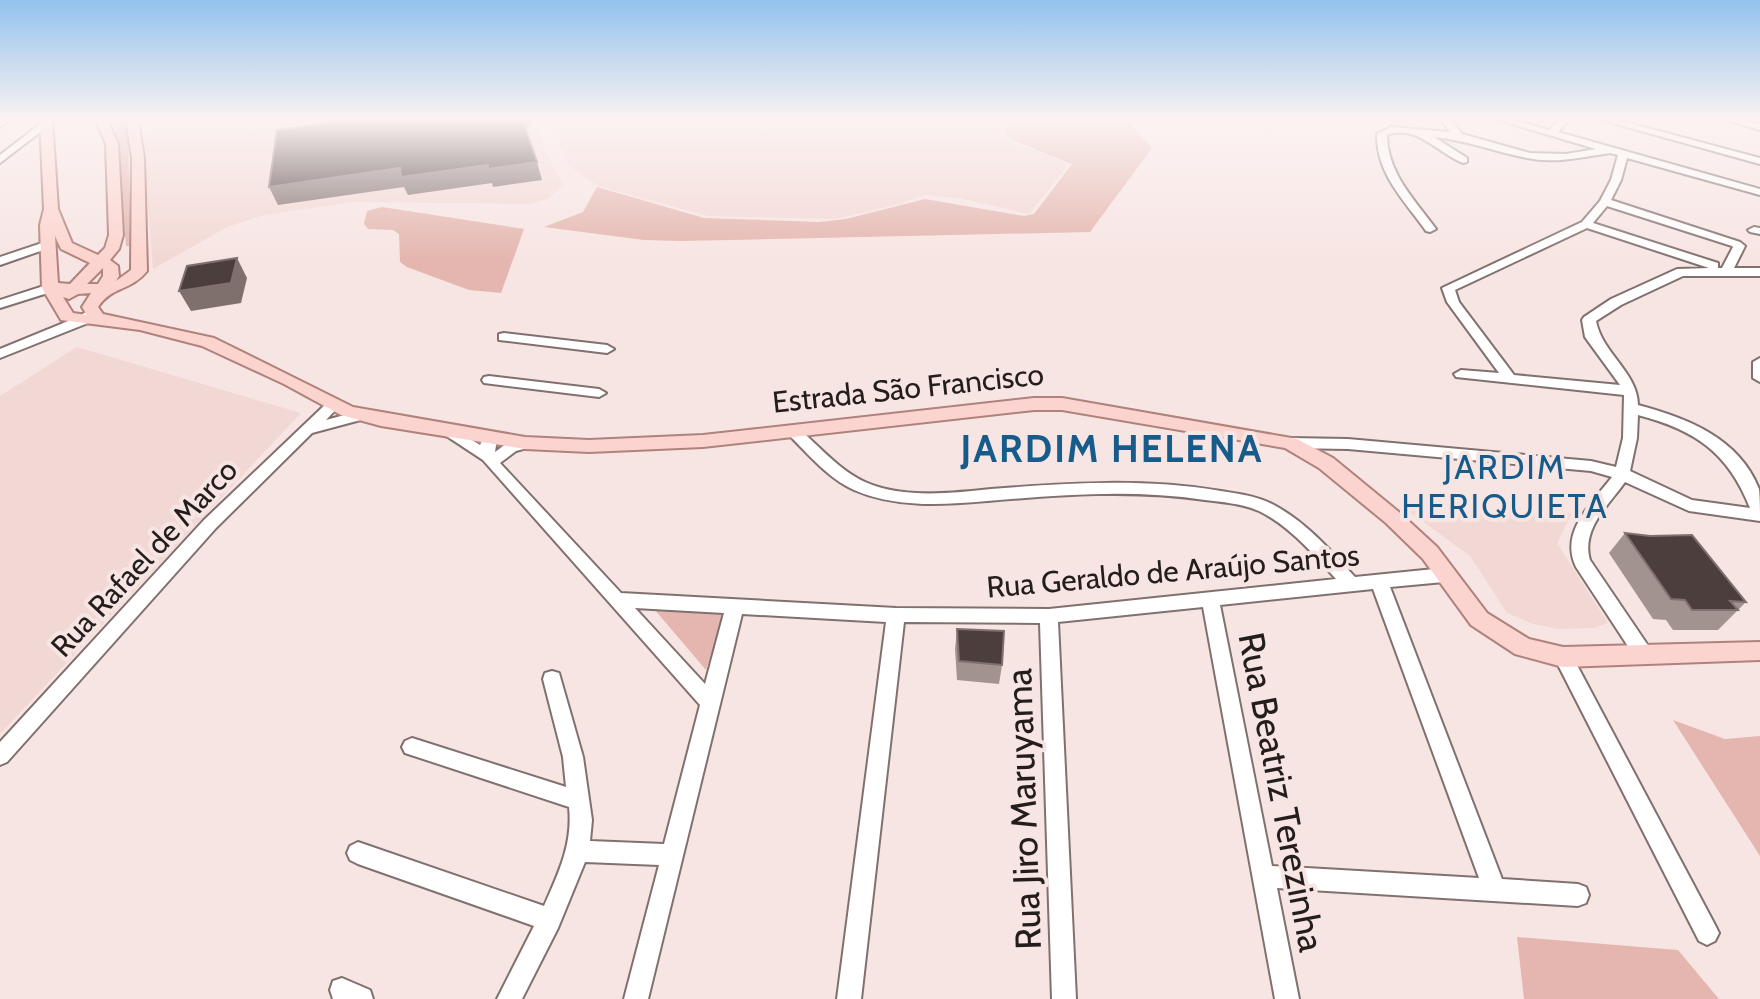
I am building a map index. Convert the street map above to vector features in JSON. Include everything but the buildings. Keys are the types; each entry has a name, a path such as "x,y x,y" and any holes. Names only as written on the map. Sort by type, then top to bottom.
{"main road":[{"path":"49,166 51,209 66,246 103,260 112,271 93,300 90,317"},
{"path":"62,309 73,288 103,260 115,243 113,166"},
{"path":"50,288 103,287 129,281 140,266 137,245 138,166"},
{"path":"51,209 48,215 50,288 62,309"},
{"path":"48,245 97,244 115,230"},
{"name":"Estrada São Francisco","path":"62,309 67,317 90,317 174,332 208,342 334,404 363,415 450,432 490,453 525,443 636,446 794,432 1014,406 1062,404 1290,443 1326,463 1393,518 1430,553 1479,619 1523,647 1563,657 1760,651"}],"street":[{"path":"1387,166 1430,229"},
{"path":"1509,378 1453,302 1448,288 1586,224 1605,202 1616,180 1617,166"},
{"path":"1696,166 1760,192"},
{"path":"1605,202 1736,244 1739,246 1727,271"},
{"path":"1586,224 1727,271"},
{"path":"0,261 48,245"},
{"path":"1644,655 1582,562 1578,549 1582,529 1622,474 1630,438 1631,391 1592,337 1589,320 1594,313 1681,272 1689,265 1688,257"},
{"path":"1681,272 1760,272"},
{"path":"0,304 50,288"},
{"path":"0,354 90,317"},
{"path":"504,337 607,349"},
{"path":"1760,362 1760,378"},
{"path":"1461,374 1631,391"},
{"path":"489,380 599,393"},
{"name":"Rua Rafael de Marco","path":"0,756 210,524 334,404"},
{"path":"1290,443 1348,444 1563,462 1622,474 1689,505 1760,513 1742,469 1730,454 1697,430 1631,408"},
{"path":"302,433 336,420 363,415"},
{"path":"794,432 836,471 859,485 888,494 978,496 1099,485 1138,485 1245,501 1267,508 1282,518 1315,544 1351,584"},
{"path":"1326,463 1334,451 1348,444"},
{"path":"490,453 708,700"},
{"name":"Rua Geraldo de Araújo Santos","path":"619,600 896,615 1049,616 1444,575"},
{"path":"1379,581 1494,888"},
{"name":"Rua Beatriz Terezinha","path":"1210,599 1287,999"},
{"path":"636,999 708,700 734,608"},
{"path":"849,999 896,615"},
{"name":"Rua Jiro Maruyama","path":"1049,616 1064,999"},
{"path":"1563,657 1707,933"},
{"path":"509,999 550,920 578,851 581,820 573,757 552,679"},
{"path":"412,747 579,801"},
{"path":"578,851 673,855"},
{"path":"358,853 550,920"},
{"path":"1262,876 1578,895"}],"shaded area":[{"path":"119,166 129,166 131,246 126,246"},
{"path":"145,166 553,166 563,184 548,199 530,204 353,202 264,215 227,227 153,269"},
{"path":"569,166 1066,168 1029,214 958,198 925,195 836,219 708,216 598,186"},
{"path":"1071,166 1139,166 1090,232 681,241 644,240 544,227 583,212 597,187 704,218 819,222 846,219 925,199 1024,216 1034,214"},
{"path":"382,207 524,229 501,293 469,290 400,262 399,234 393,230 368,229 364,224 367,211"},
{"path":"77,347 301,413 0,734 0,396"},
{"path":"1407,510 1572,513 1557,543 1608,623 1595,628 1559,629 1533,624 1507,613 1470,556"},
{"path":"654,609 725,612 706,670"},
{"path":"1673,720 1725,739 1760,736 1760,856"},
{"path":"1517,937 1678,950 1719,999 1524,999"}],"district":[{"name":"JARDIM HELENA","path":"1112,448"},
{"name":"JARDIM HERIQUIETA","path":"1505,486"}]}
